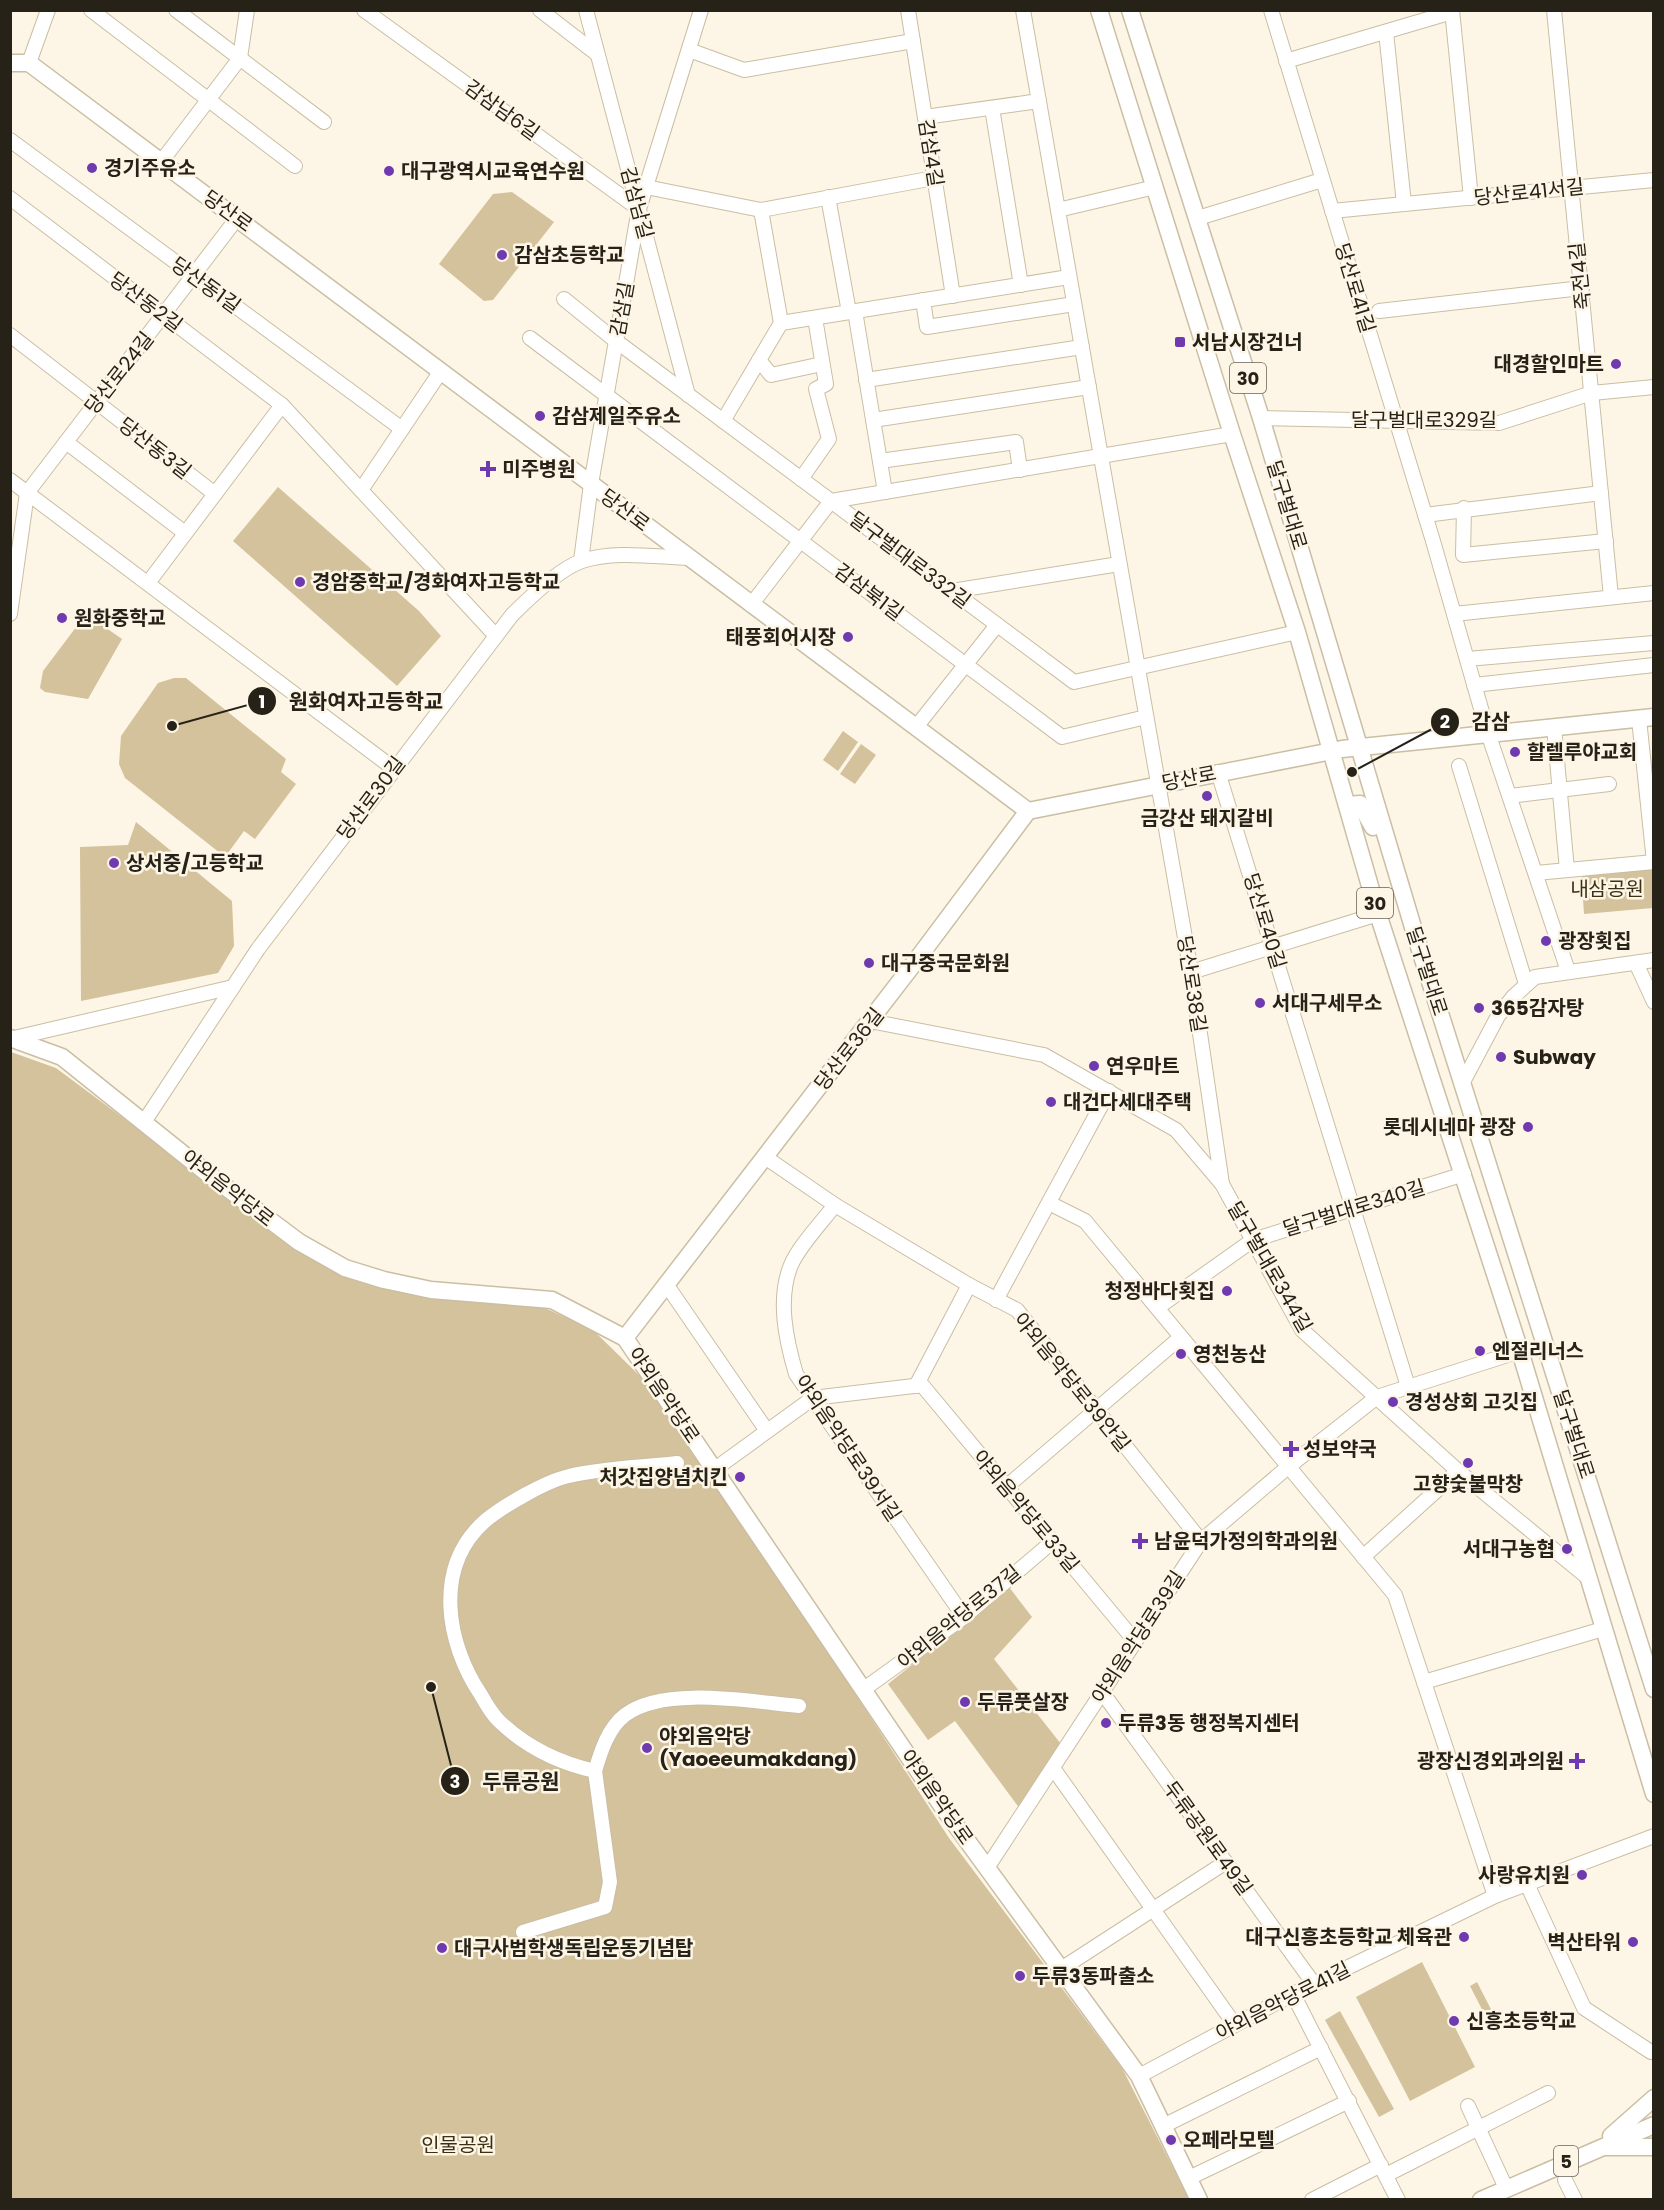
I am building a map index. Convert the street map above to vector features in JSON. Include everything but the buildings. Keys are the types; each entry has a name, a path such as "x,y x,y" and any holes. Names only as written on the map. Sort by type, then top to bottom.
{"main road":[{"name":"달구벌대로","path":"1099,10 1232,434 1297,632 1378,914 1520,1351 1653,1794"},
{"name":"달구벌대로","path":"1130,10 1261,418 1383,830 1653,1689"},
{"path":"10,63 29,63"},
{"name":"당산로","path":"29,63 1028,811 1332,751 1646,718"},
{"path":"1347,806 1360,804 1365,808 1370,824 1383,830"},
{"name":"당산로36길","path":"625,1338 870,1021 1028,811"},
{"name":"야외음악당로","path":"12,1038 62,1057 299,1242 345,1268 384,1280 431,1290 552,1300 625,1338 944,1809 1139,2076 1199,2199"},
{"path":"1599,2147 1653,2098"},
{"name":"5","path":"1480,2199 1653,2125"},
{"path":"1599,2147 1653,2147"}],"street":[{"path":"29,63 48,10"},
{"path":"91,10 295,166"},
{"path":"176,10 324,122"},
{"path":"161,162 240,58 247,10"},
{"name":"감삼남6길","path":"364,10 639,209"},
{"path":"540,10 597,54"},
{"name":"감삼남길","path":"586,10 688,395"},
{"name":"감삼길","path":"591,484 639,209 701,10"},
{"name":"감삼4길","path":"908,10 953,296"},
{"name":"당산로38길","path":"1023,10 1191,972 1222,1184"},
{"name":"당산로41길","path":"1271,10 1433,541 1488,733"},
{"name":"죽전4길","path":"1554,10 1611,597"},
{"path":"1286,61 1452,11 1471,198"},
{"path":"1386,32 1404,204"},
{"path":"689,50 744,70 913,41"},
{"path":"925,117 1038,101"},
{"path":"992,108 1021,285"},
{"name":"당산동1길","path":"10,141 402,429"},
{"path":"646,187 761,210 934,178"},
{"path":"1198,218 1322,180"},
{"name":"당산로41서길","path":"1332,211 1653,180"},
{"path":"1058,210 1155,187"},
{"path":"828,197 866,380 885,492"},
{"name":"당산동2길","path":"10,198 282,405 496,636"},
{"path":"723,421 781,323 761,210"},
{"name":"당산로24길","path":"10,614 27,493 237,217"},
{"path":"781,323 1069,277"},
{"name":"당산로41길","path":"1379,311 1582,288"},
{"name":"달구벌대로332길","path":"564,299 616,341 1074,682 1297,632"},
{"path":"923,300 927,327 1074,304"},
{"path":"801,479 829,440 816,389 826,384 815,318"},
{"name":"당산동3길","path":"10,335 215,494"},
{"path":"530,338 606,396"},
{"path":"866,380 1082,347"},
{"path":"759,360 771,375 822,364"},
{"path":"361,490 441,371"},
{"path":"873,420 1089,387"},
{"name":"달구벌대로329길","path":"1261,418 1498,423 1592,393 1653,387"},
{"name":"감삼북1길","path":"606,396 1062,737 1146,717"},
{"path":"147,583 282,405"},
{"path":"752,605 831,501 1232,434"},
{"path":"66,442 185,533"},
{"path":"880,461 1016,442 1020,470"},
{"path":"10,480 393,768"},
{"path":"591,484 581,561 610,556 689,558"},
{"path":"1425,515 1464,508 1601,493"},
{"path":"1464,508 1463,555 1606,541"},
{"name":"당산로30길","path":"144,1122 232,987 393,768 496,636 534,593 581,561"},
{"path":"952,591 1119,564"},
{"path":"1454,614 1653,593"},
{"path":"916,728 997,625"},
{"path":"1467,659 1653,643"},
{"path":"1474,685 1653,665"},
{"name":"당산로","path":"1536,873 1653,862 1646,718"},
{"path":"1554,727 1567,870"},
{"path":"1488,733 1568,971"},
{"path":"1459,766 1527,984"},
{"name":"당산로40길","path":"1218,772 1353,1209"},
{"path":"1510,796 1609,784"},
{"path":"1191,972 1378,914"},
{"path":"1463,1082 1498,1016 1535,977 1653,960"},
{"path":"1636,963 1653,1002"},
{"path":"12,1038 232,987"},
{"name":"달구벌대로344길","path":"870,1021 1044,1055 1176,1130 1222,1184 1302,1330 1458,1471 1586,1576"},
{"path":"996,1300 1109,1091"},
{"name":"야외음악당로39안길","path":"765,1157 835,1206 969,1285 1017,1310 1201,1541"},
{"name":"달구벌대로340길","path":"1157,1308 1253,1240 1464,1174"},
{"path":"1049,1203 1085,1221 1395,1595 1495,1896"},
{"name":"야외음악당로39서길","path":"835,1206 791,1264 785,1295 785,1338 796,1374 964,1617"},
{"path":"1353,1209 1406,1380"},
{"path":"666,1284 767,1431"},
{"path":"715,1469 813,1398 916,1386 969,1285"},
{"path":"1006,1487 1181,1337"},
{"name":"야외음악당로39길","path":"987,1868 1201,1541 1288,1467 1377,1398 1520,1351"},
{"name":"야외음악당로33길","path":"916,1386 922,1385 1135,1641"},
{"path":"595,1771 567,1764 532,1747 498,1720 469,1677 455,1642 450,1608 453,1574 461,1548 485,1522 514,1501 568,1476 678,1463"},
{"path":"1364,1557 1458,1471"},
{"name":"야외음악당로37길","path":"864,1689 964,1617 1052,1542"},
{"path":"1424,1682 1603,1629"},
{"name":"두류공원로49길","path":"1102,1692 1314,1984"},
{"path":"523,1932 605,1907 610,1882 595,1771 602,1748 612,1730 624,1716 639,1706 665,1701 706,1699 799,1706"},
{"path":"1053,1768 1235,2025"},
{"name":"야외음악당로41길","path":"1139,2076 1293,1994 1495,1896 1653,1836"},
{"path":"1061,1969 1226,1862"},
{"path":"1527,1884 1584,2008 1651,2052"},
{"path":"1293,1994 1398,2199"},
{"path":"1163,2126 1322,2048"},
{"path":"1312,2199 1479,2129 1548,2093"},
{"path":"1189,2178 1348,2101"},
{"path":"1468,2106 1506,2188"},
{"path":"1565,2180 1575,2199"}],"green space":[{"path":"512,192 554,222 493,300 484,301 439,264 493,194"},
{"path":"278,487 419,611 441,636 397,686 233,541"},
{"path":"86,614 122,639 88,699 45,692 40,688 43,671"},
{"path":"174,678 186,678 286,759 281,772 296,784 255,839 244,831 225,857 125,778 119,764 121,736 158,683"},
{"path":"843,731 858,742 838,771 823,760"},
{"path":"861,744 876,755 855,784 840,774"},
{"path":"136,822 232,901 234,946 218,973 81,1001 80,847 128,845"},
{"name":"내삼공원","path":"1653,862 1653,908 1584,914 1581,869"},
{"name":"인물공원","path":"11,1052 56,1068 193,1170 341,1272 547,1309 593,1330 640,1376 769,1561 949,1838 1122,2068 1189,2199 11,2200"},
{"name":"두류풋살장","path":"1009,1587 1032,1617 994,1659 1061,1744 1023,1813 955,1721 928,1740 888,1684"},
{"path":"1422,1962 1475,2067 1410,2101 1356,1997"},
{"path":"1477,1982 1497,2021 1490,2025 1470,1986"},
{"path":"1340,2011 1394,2109 1379,2117 1325,2020"}],"place":[{"name":"경기주유소","path":"92,168"},
{"name":"대구광역시교육연수원","path":"389,171"},
{"name":"감삼초등학교","path":"502,255"},
{"name":"서남시장건너","path":"1180,342"},
{"name":"대경할인마트","path":"1616,364"},
{"name":"감삼제일주유소","path":"540,416"},
{"name":"미주병원","path":"488,469"},
{"name":"경암중학교/경화여자고등학교","path":"300,582"},
{"name":"원화중학교","path":"62,618"},
{"name":"태풍회어시장","path":"848,637"},
{"name":"원화여자고등학교","path":"172,726"},
{"name":"할렐루야교회","path":"1515,752"},
{"name":"감삼","path":"1352,772"},
{"name":"금강산 돼지갈비","path":"1207,796"},
{"name":"상서중/고등학교","path":"114,863"},
{"name":"광장횟집","path":"1546,941"},
{"name":"대구중국문화원","path":"869,963"},
{"name":"서대구세무소","path":"1260,1003"},
{"name":"365감자탕","path":"1479,1008"},
{"name":"Subway","path":"1501,1057"},
{"name":"연우마트","path":"1094,1066"},
{"name":"대건다세대주택","path":"1051,1102"},
{"name":"롯데시네마 광장","path":"1528,1127"},
{"name":"청정바다횟집","path":"1227,1291"},
{"name":"엔절리너스","path":"1480,1351"},
{"name":"영천농산","path":"1181,1354"},
{"name":"경성상회 고깃집","path":"1393,1402"},
{"name":"성보약국","path":"1291,1449"},
{"name":"고향숯불막창","path":"1468,1463"},
{"name":"처갓집양념치킨","path":"740,1477"},
{"name":"남윤덕가정의학과의원","path":"1140,1541"},
{"name":"서대구농협","path":"1567,1549"},
{"name":"두류공원","path":"431,1687"},
{"name":"두류풋살장","path":"965,1702"},
{"name":"두류3동 행정복지센터","path":"1106,1723"},
{"name":"야외음악당 (Yaoeeumakdang)","path":"647,1748"},
{"name":"광장신경외과의원","path":"1577,1761"},
{"name":"사랑유치원","path":"1582,1875"},
{"name":"대구신흥초등학교 체육관","path":"1464,1937"},
{"name":"벽산타워","path":"1633,1942"},
{"name":"대구사범학생독립운동기념탑","path":"442,1948"},
{"name":"두류3동파출소","path":"1020,1976"},
{"name":"신흥초등학교","path":"1454,2021"},
{"name":"오페라모텔","path":"1171,2140"}]}
